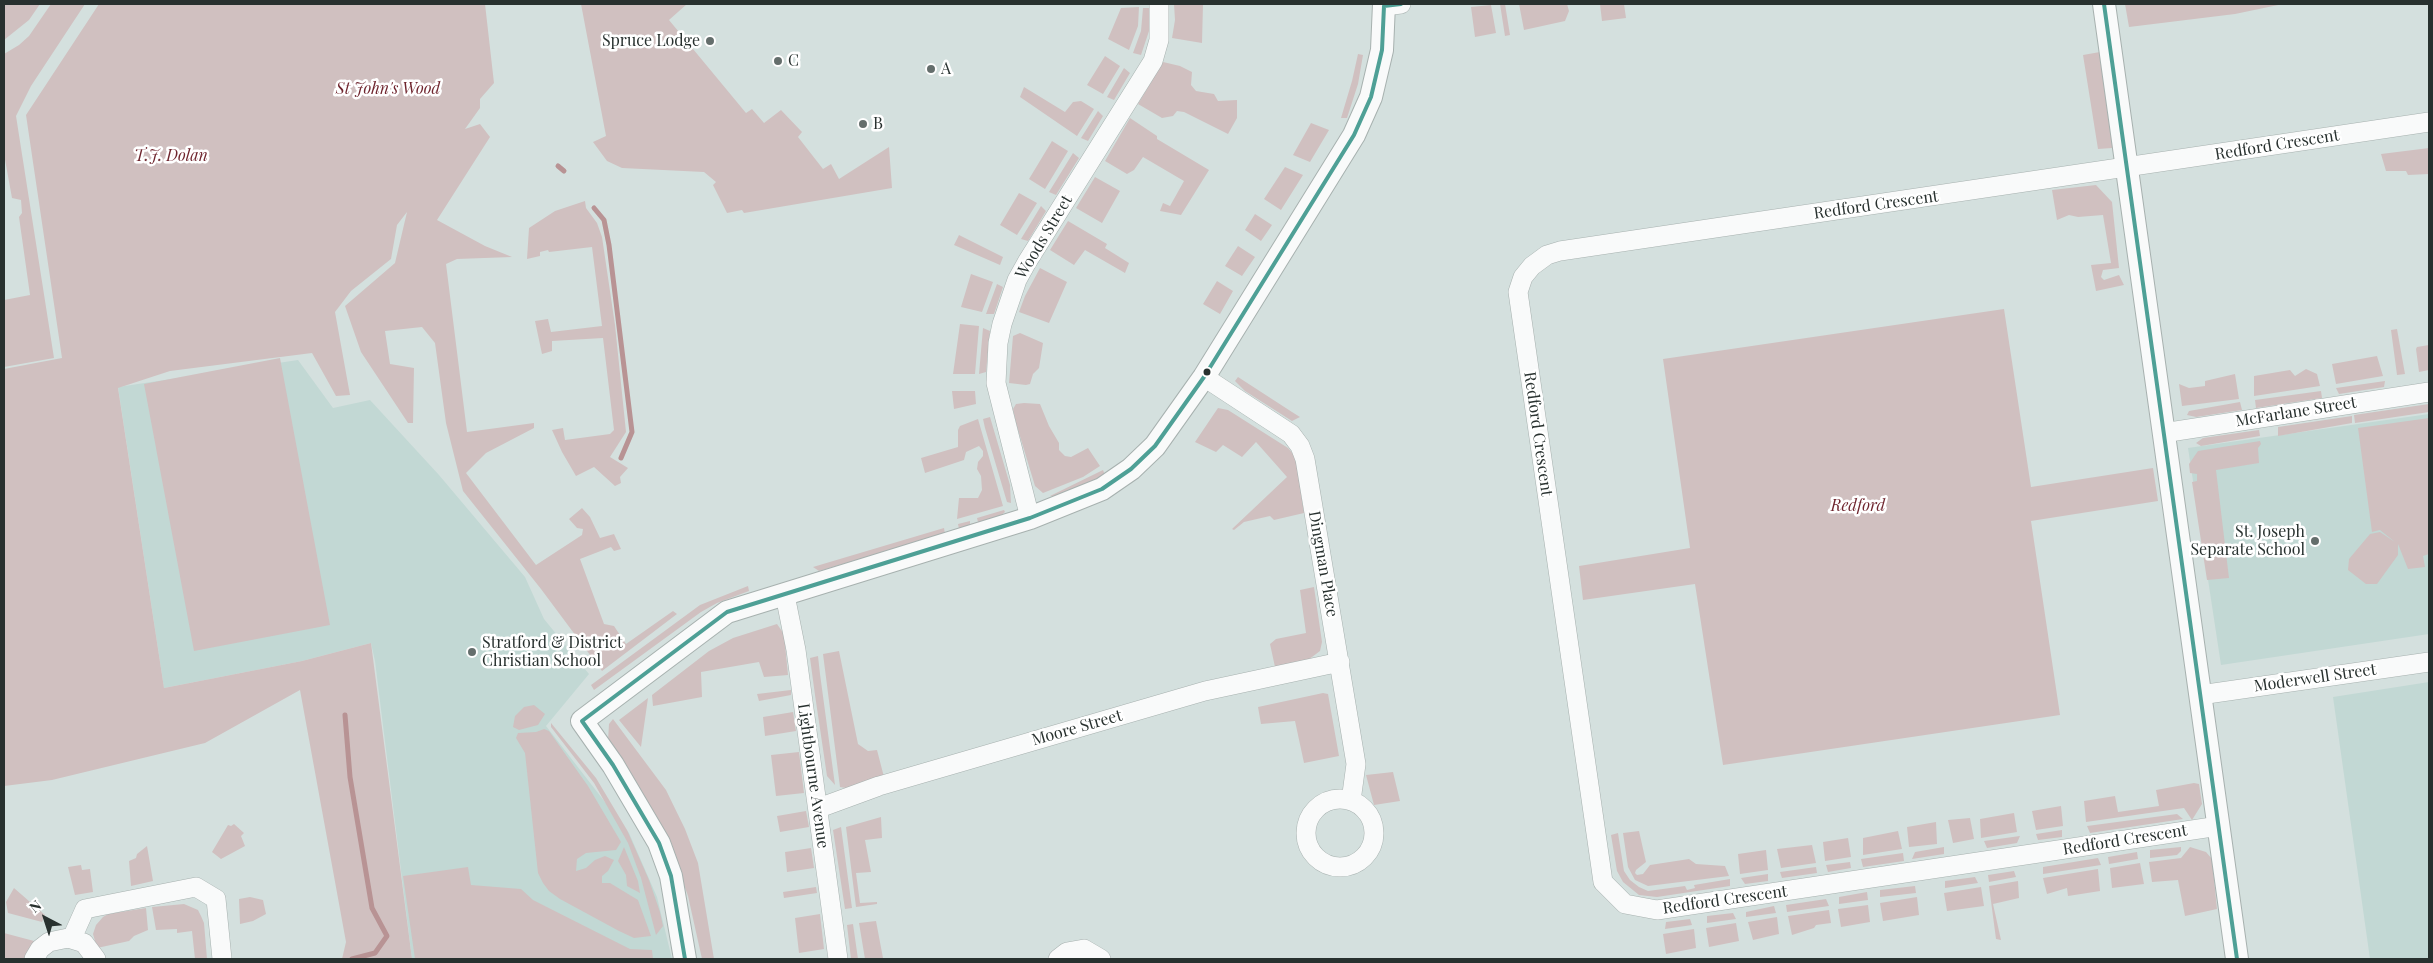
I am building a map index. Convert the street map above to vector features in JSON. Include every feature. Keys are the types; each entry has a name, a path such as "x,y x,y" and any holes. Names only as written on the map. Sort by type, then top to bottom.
{"street":[{"name":"Woods Street","path":"1030,518 996,383 998,343 1002,324 1017,280 1027,262 1153,61 1160,40 1159,4"},
{"path":"2104,4 2237,959"},
{"path":"685,959 671,876 659,843 613,765 582,721 727,612 1030,518 1102,489 1131,469 1156,446 1204,377 1354,135 1371,97 1382,50 1389,5"},
{"name":"Redford Crescent","path":"2218,826 1657,910 1625,904 1603,882 1518,292 1532,266 1547,255 1560,251 2429,122"},
{"name":"Dingman Place","path":"1204,377 1288,432 1300,446 1305,459 1356,764 1352,801"},
{"name":"McFarlane Street","path":"2163,432 2429,392"},
{"name":"Lightbourne Avenue","path":"784,594 796,650 819,808 838,959"},
{"name":"Moore Street","path":"819,808 886,784 1204,691 1340,662"},
{"name":"Moderwell Street","path":"2200,695 2429,662"},
{"path":"72,938 85,909 196,887 216,899 222,959"},
{"path":"34,959 40,949 49,942 60,938 72,938 84,943 96,959"},
{"path":"1058,959 1067,952 1084,949 1101,959"}],"shaded area":[{"name":"Stratford & District Christian School","path":"298,360 333,408 370,400 439,475 525,577 544,619 589,674 546,726 629,833 657,897 672,959 412,959 375,661 371,643 302,661 164,688 118,387"},
{"name":"St. Joseph Separate School","path":"2429,414 2429,634 2221,665 2188,448"},
{"path":"2429,682 2429,959 2370,959 2333,697"}],"green space":[{"path":"4,4 40,4 29,20 4,40"},
{"path":"51,4 85,4 31,86 16,116 54,358 4,367 4,300 30,295 19,217 22,213 21,200 12,198 4,154 4,54 29,36"},
{"path":"99,4 485,4 494,83 480,99 480,108 465,129 480,124 490,137 437,220 485,246 512,257 457,259 446,264 467,432 534,423 534,428 486,453 466,473 536,565 582,535 583,529 577,528 569,519 582,508 590,517 600,538 614,534 621,549 614,551 611,547 580,559 604,624 614,626 626,644 673,611 677,614 602,671 541,589 463,491 446,423 435,343 422,327 385,331 390,364 414,368 413,423 408,423 361,352 345,306 395,263 407,212 397,225 391,259 351,291 335,312 350,395 336,396 312,353 170,371 118,388 164,688 302,661 371,643 412,959 342,959 346,942 300,690 205,743 52,780 4,786 4,369 62,358 26,115"},
{"path":"581,4 687,4 669,20 746,113 752,109 764,123 781,110 802,132 798,137 823,169 831,164 839,179 889,147 892,188 744,213 742,210 727,213 713,185 716,182 704,172 622,168 607,161 593,142 606,136"},
{"path":"1174,4 1203,4 1202,43 1172,38 1175,20"},
{"path":"1500,4 1505,4 1510,35 1505,36"},
{"path":"1519,4 1567,4 1569,11 1565,21 1524,30"},
{"path":"1600,4 1624,4 1626,18 1602,21"},
{"path":"2125,4 2283,4 2235,14 2129,27"},
{"path":"1491,5 1496,33 1475,37 1471,7"},
{"path":"1139,7 1138,26 1129,50 1108,39 1121,8"},
{"path":"1143,8 1151,8 1151,16 1149,31 1141,55 1133,53 1141,31"},
{"path":"2100,52 2112,148 2098,149 2083,55"},
{"path":"1358,54 1363,55 1358,84 1347,118 1341,118 1352,81"},
{"path":"1105,56 1120,66 1103,94 1087,85"},
{"path":"1163,62 1180,66 1192,72 1191,85 1196,91 1214,94 1218,101 1237,100 1237,118 1228,134 1184,112 1177,111 1173,116 1162,118 1138,104"},
{"path":"1124,68 1130,73 1114,100 1107,97"},
{"path":"1024,87 1065,112 1073,102 1081,101 1094,109 1077,136 1020,97"},
{"path":"1098,111 1103,116 1088,141 1081,138"},
{"path":"1130,118 1157,136 1157,139 1209,170 1181,215 1160,211 1163,203 1170,206 1184,181 1143,157 1134,170 1127,174 1105,161"},
{"path":"1311,123 1329,130 1310,162 1293,155"},
{"path":"1052,141 1068,151 1045,189 1029,179"},
{"path":"2429,148 2429,174 2408,175 2406,171 2386,171 2381,154"},
{"path":"1073,153 1079,158 1056,195 1049,192"},
{"path":"1285,167 1303,175 1281,210 1264,199"},
{"path":"1095,177 1120,191 1102,223 1076,208"},
{"path":"2096,185 2112,202 2119,268 2103,270 2101,277 2104,280 2119,275 2124,285 2096,291 2091,265 2111,263 2103,215 2078,217 2069,215 2057,220 2052,190"},
{"path":"1019,193 1037,203 1017,235 1000,225"},
{"path":"585,201 586,208 597,223 602,237 615,325 626,432 610,457 628,468 620,477 621,483 615,486 594,467 576,476 552,430 563,428 565,440 610,434 614,430 603,338 552,341 552,351 542,354 535,321 548,319 551,332 602,326 592,247 549,252 548,250 540,252 540,256 527,259 529,228 555,211"},
{"path":"1041,206 1046,211 1028,241 1021,239"},
{"path":"1255,214 1272,225 1261,241 1245,230"},
{"path":"1068,221 1107,244 1105,248 1129,263 1125,273 1085,250 1074,265 1050,250"},
{"path":"959,235 1003,257 1000,265 954,245"},
{"path":"1238,246 1255,257 1242,276 1225,266"},
{"path":"1040,268 1067,282 1049,323 1019,312"},
{"path":"971,274 993,282 982,312 961,307"},
{"path":"1217,281 1233,291 1220,314 1203,304"},
{"path":"997,284 1003,287 994,314 986,314"},
{"name":"Redford","path":"2004,309 2031,487 2153,468 2158,501 2031,521 2060,715 1723,765 1695,584 1583,600 1579,566 1690,548 1663,359"},
{"path":"960,324 979,326 975,374 953,374"},
{"path":"983,328 990,331 986,372 979,374"},
{"path":"2397,329 2405,374 2397,375 2391,330"},
{"path":"1020,333 1043,343 1039,368 1033,374 1030,384 1026,385 1009,383 1013,336"},
{"path":"2429,345 2429,370 2419,372 2416,349 2417,347"},
{"path":"2377,356 2383,376 2336,384 2332,364"},
{"path":"280,358 330,625 194,651 144,384"},
{"path":"2306,369 2317,374 2320,386 2254,396 2254,376 2290,370 2295,376"},
{"path":"2235,374 2239,399 2182,406 2179,384 2189,388 2205,386 2205,381"},
{"path":"1238,377 1300,417 1292,421 1245,391 1235,381"},
{"path":"2385,381 2384,387 2339,394 2336,388"},
{"path":"952,391 975,391 976,404 954,409"},
{"path":"2321,391 2322,398 2256,408 2255,400"},
{"path":"2240,402 2242,410 2196,417 2187,415 2189,411"},
{"path":"1016,404 1040,404 1049,426 1059,443 1059,450 1065,456 1071,457 1088,448 1100,466 1083,477 1043,493 1035,486 1013,409"},
{"path":"2429,404 2429,412 2355,423 2354,415"},
{"path":"1218,408 1228,410 1288,448 1295,456 1304,513 1274,520 1270,516 1244,522 1234,530 1232,529 1287,477 1256,442 1242,457 1223,445 1216,452 1195,442"},
{"path":"2352,416 2352,423 2278,436 2278,427"},
{"path":"990,417 1010,485 1011,503 1007,502 985,428 983,419"},
{"path":"2429,418 2429,554 2423,556 2425,567 2408,569 2398,544 2398,555 2377,584 2366,584 2348,570 2349,559 2370,534 2380,532 2395,542 2380,530 2372,532 2358,428"},
{"path":"978,419 1003,506 957,519 959,498 978,498 982,490 981,476 977,469 978,462 983,456 983,451 979,446 966,452 964,460 925,473 921,458 958,447 958,430 960,426"},
{"path":"2259,430 2260,436 2201,446 2196,443 2203,438"},
{"path":"2260,441 2261,444 2258,448 2259,463 2216,470 2229,578 2207,580 2192,482 2197,481 2197,474 2190,473 2189,464 2198,451"},
{"path":"1103,470 1105,475 1092,484 1060,497 1050,496"},
{"path":"1004,510 1005,512 1000,516 959,529 958,524 970,521 970,524 978,522 977,518"},
{"path":"944,528 945,534 819,571 813,567"},
{"path":"748,586 749,591 717,603 701,612 594,690 591,685 700,605"},
{"path":"1314,587 1322,642 1320,651 1308,660 1275,667 1270,644 1276,639 1306,633 1300,590"},
{"path":"777,624 784,634 788,675 764,677 759,662 701,672 702,697 653,706 652,695 709,651 733,638"},
{"path":"839,651 858,744 868,751 877,750 884,777 846,788 840,787 823,654"},
{"path":"818,656 835,785 827,776 810,658"},
{"path":"791,690 791,695 759,701 757,694"},
{"path":"1323,693 1328,694 1339,756 1304,763 1295,721 1261,724 1258,707"},
{"path":"648,698 641,747 619,720"},
{"path":"534,705 545,714 538,725 519,730 513,727 515,716 524,707"},
{"path":"793,712 796,731 765,736 763,717"},
{"path":"613,719 666,790 685,829 698,863 714,959 702,959 688,896 668,840 608,741 609,724"},
{"path":"551,723 596,778 627,830 649,880 660,912 663,926 656,935 641,878 628,843 594,783 551,727"},
{"path":"544,729 549,731 588,786 621,842 616,850 586,853 577,859 576,871 586,868 595,860 605,856 614,860 608,871 602,876 602,883 610,883 638,900 651,936 634,938 619,931 560,899 549,891 543,883 538,873 525,753 516,738 518,733 536,732"},
{"path":"799,752 804,793 776,796 771,755"},
{"path":"1393,772 1400,801 1374,805 1366,775"},
{"path":"2194,783 2199,784 2202,804 2192,820 2184,808 2086,822 2084,801 2115,796 2118,812 2159,806 2156,790"},
{"path":"2061,806 2063,826 2036,830 2032,811"},
{"path":"806,811 809,827 780,832 777,816"},
{"path":"2014,813 2017,832 1981,838 1980,819"},
{"path":"2177,814 2183,819 2090,833 2087,826"},
{"path":"881,817 882,838 865,840 871,872 856,873 860,903 877,902 877,904 856,907 846,827"},
{"path":"1970,818 1974,839 1953,843 1948,820"},
{"path":"1936,822 1937,844 1909,847 1907,827"},
{"path":"234,824 244,833 241,836 245,846 221,859 212,852 228,825"},
{"path":"841,827 852,908 845,909 833,830"},
{"path":"2062,830 2062,837 2038,840 2036,834"},
{"path":"1639,831 1646,862 1636,870 1635,873 1637,875 1643,874 1650,865 1689,859 1696,864 1725,866 1729,876 1648,886 1635,880 1628,867 1623,833"},
{"path":"1898,831 1902,849 1863,855 1863,838"},
{"path":"1618,833 1624,871 1630,880 1639,887 1648,891 1685,886 1687,890 1695,888 1694,885 1730,879 1730,886 1657,897 1639,895 1623,882 1617,871 1611,835"},
{"path":"2020,836 2017,843 1987,848 1984,841"},
{"path":"1848,838 1851,857 1825,861 1823,842"},
{"path":"1812,845 1816,863 1781,868 1777,849"},
{"path":"147,846 153,881 131,886 129,861 136,858 137,854"},
{"path":"624,847 638,881 640,893 627,886 626,875 618,861"},
{"path":"1944,847 1944,854 1912,859 1915,852"},
{"path":"2181,847 2181,851 2177,855 2150,858 2150,850"},
{"path":"2190,847 2206,852 2212,859 2217,909 2185,916 2178,880 2152,882 2149,862 2181,858"},
{"path":"811,848 814,868 787,872 785,852"},
{"path":"1766,850 1768,870 1740,874 1738,854"},
{"path":"2137,852 2138,859 2109,864 2108,857"},
{"path":"1903,853 1904,861 1863,867 1861,859"},
{"path":"2098,858 2101,865 2043,874 2043,867"},
{"path":"1850,862 1851,868 1828,872 1826,865"},
{"path":"2140,863 2144,884 2112,888 2110,868"},
{"path":"81,865 82,870 90,869 93,892 75,895 68,867"},
{"path":"468,867 471,885 521,889 533,900 630,949 652,950 653,959 415,959 403,876"},
{"path":"1816,867 1817,873 1782,878 1780,872"},
{"path":"2098,869 2100,891 2068,896 2067,888 2047,894 2043,878"},
{"path":"2014,871 2016,877 1989,882 1988,875"},
{"path":"1768,874 1768,881 1745,884 1741,878"},
{"path":"1975,877 1978,883 1945,888 1945,881"},
{"path":"2018,881 2019,898 1993,904 2001,940 1996,939 1989,886"},
{"path":"1915,886 1916,893 1880,897 1880,890"},
{"path":"816,887 817,893 784,898 783,892"},
{"path":"1981,887 1984,906 1947,911 1944,893"},
{"path":"14,888 45,915 42,922 8,913 6,902"},
{"path":"1867,892 1868,900 1839,904 1839,897"},
{"path":"250,897 263,900 266,914 253,921 240,924 239,899"},
{"path":"1917,897 1919,915 1883,921 1880,903"},
{"path":"1826,899 1829,906 1787,912 1786,905"},
{"path":"184,904 198,910 204,923 207,959 195,959 192,931 177,933 177,929 156,930 152,907"},
{"path":"1868,905 1870,922 1841,927 1838,909"},
{"path":"1774,906 1776,913 1746,917 1746,912"},
{"path":"146,908 148,930 134,936 129,941 97,948 93,934 96,925 103,917 108,914"},
{"path":"1829,910 1831,923 1816,925 1814,928 1792,935 1788,916"},
{"path":"1733,913 1736,919 1707,923 1707,916"},
{"path":"820,914 824,949 799,953 795,918"},
{"path":"1777,917 1779,934 1753,940 1748,922"},
{"path":"1690,919 1692,925 1665,929 1666,922"},
{"path":"876,921 883,958 865,959 859,923"},
{"path":"1736,923 1739,941 1709,947 1706,928"},
{"path":"853,924 858,959 851,959 847,925"},
{"path":"1694,929 1696,948 1666,954 1663,934"},
{"path":"4,933 34,941 29,959 4,959"}],"waterway":[{"path":"558,166 564,171"},
{"path":"594,208 604,220 609,245 632,432 621,458"},
{"path":"345,715 350,777 372,908 387,936 375,953 352,959"}],"transit line":[{"path":"685,959 671,876 659,843 613,765 582,721 727,612 1030,518 1102,489 1131,469 1155,446 1204,377 1354,135 1371,97 1382,50 1384,6 1401,4"},
{"path":"2104,4 2237,959"}],"place":[{"name":"Spruce Lodge","path":"710,41"},
{"name":"C","path":"778,61"},
{"name":"A","path":"931,69"},
{"name":"B","path":"863,124"},
{"name":"St. Joseph Separate School","path":"2315,541"},
{"name":"Stratford & District Christian School","path":"472,652"}],"park label":[{"name":"St John's Wood","path":"388,89"},
{"name":"T.J. Dolan","path":"171,156"}]}
